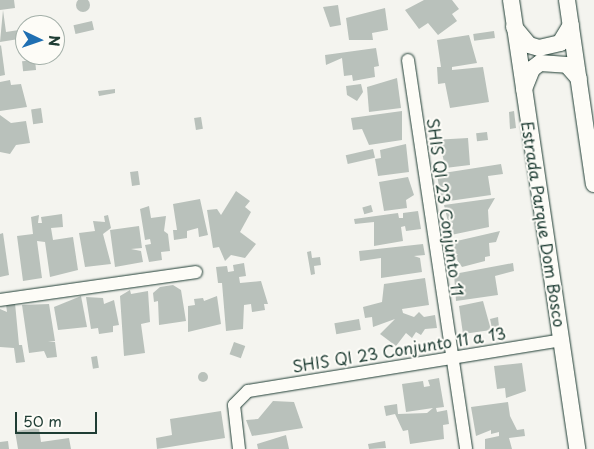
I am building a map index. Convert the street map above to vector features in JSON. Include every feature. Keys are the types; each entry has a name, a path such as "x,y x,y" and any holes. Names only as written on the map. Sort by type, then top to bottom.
{"main road":[{"name":"Estrada Parque Dom Bosco","path":"511,0 523,92 577,449"},
{"path":"568,0 594,184"},
{"path":"514,27 529,45 544,48 560,43 571,25"},
{"path":"523,92 528,77 540,63 567,65 579,79"}],"street":[{"name":"SHIS QI 23 Conjunto 11","path":"408,60 466,449"},
{"path":"0,300 196,272"},
{"name":"SHIS QI 23 Conjunto 11 a 13","path":"239,449 234,405 243,394 263,387 562,340"}],"building":[{"path":"80,-2 86,-2 90,5 86,12 80,12 76,8 76,2"},
{"path":"0,0 14,0 15,8 0,10"},
{"path":"424,0 452,0 459,9 452,14 457,21 438,35 428,23 419,29 405,10"},
{"path":"338,5 341,25 330,27 323,7"},
{"path":"385,8 388,30 372,33 373,40 349,40 346,18"},
{"path":"3,10 6,32 15,31 15,40 0,42"},
{"path":"92,21 94,30 76,34 73,25"},
{"path":"494,31 495,38 474,41 473,34"},
{"path":"469,35 477,63 452,67 452,70 483,67 489,102 450,108 445,83 438,84 437,67 441,67 437,40"},
{"path":"0,46 5,75 0,76"},
{"path":"376,48 379,66 374,67 375,77 353,81 352,75 344,76 342,58 326,65 325,55"},
{"path":"22,65 36,65 36,70 23,71"},
{"path":"397,78 401,108 369,112 367,87"},
{"path":"10,80 11,85 21,84 27,107 0,111 0,82"},
{"path":"361,84 363,92 357,101 347,95 346,86"},
{"path":"115,89 115,93 99,96 98,91"},
{"path":"41,108 43,123 33,124 31,109"},
{"path":"402,111 402,140 369,145 362,129 353,130 351,118"},
{"path":"514,111 516,128 510,129 509,112"},
{"path":"0,115 11,123 26,121 30,143 16,145 10,154 0,152"},
{"path":"201,117 203,129 196,130 194,118"},
{"path":"487,132 488,140 477,141 476,133"},
{"path":"468,138 470,165 445,168 442,152 436,153 433,140"},
{"path":"406,144 409,172 378,176 375,159 381,158 380,150"},
{"path":"373,149 375,158 348,164 346,155"},
{"path":"501,164 503,174 488,176 491,195 442,202 440,191 447,187 439,187 437,174"},
{"path":"138,171 140,185 132,186 130,172"},
{"path":"408,177 414,195 406,200 407,208 384,211 379,182"},
{"path":"236,191 250,201 245,207 251,212 240,232 256,244 245,258 231,255 225,261 219,247 213,248 207,210 217,209 221,215"},
{"path":"495,198 488,210 489,227 451,235 453,223 448,222 444,205"},
{"path":"200,199 208,235 199,237 198,228 187,231 187,238 174,240 173,230 177,230 173,204"},
{"path":"371,205 373,212 364,214 362,207"},
{"path":"149,206 151,218 166,216 164,231 168,234 170,251 161,252 162,260 149,262 145,245 151,244 150,239 145,240 140,209"},
{"path":"418,211 421,229 406,231 405,226 401,227 403,241 374,246 374,222 355,224 354,219 398,213 399,218 403,218 403,213"},
{"path":"62,214 63,227 51,228 53,240 73,237 78,270 50,277 45,242 37,241 42,278 23,281 17,236 33,234 31,217 39,215 38,223 42,223 41,217"},
{"path":"108,215 111,228 103,234 111,264 85,267 79,233 95,231 93,221 105,222 104,216"},
{"path":"139,226 142,248 131,249 141,251 143,262 115,267 110,230"},
{"path":"500,231 496,242 489,243 490,256 485,257 485,261 462,267 455,257 458,254 450,255 448,243"},
{"path":"3,233 9,275 0,277 0,234"},
{"path":"423,244 425,255 414,256 420,258 422,272 381,278 381,258 360,261 359,251"},
{"path":"311,251 312,258 320,257 321,265 314,266 315,274 311,275 307,252"},
{"path":"244,263 246,276 239,277 240,283 261,281 268,304 264,304 265,310 252,312 251,304 244,305 243,329 226,331 222,283 218,283 216,267 227,266 228,272 234,271 233,265"},
{"path":"513,263 514,271 495,276 498,295 456,301 454,274"},
{"path":"425,278 429,305 402,309 403,313 414,317 419,312 424,317 435,315 437,328 425,329 421,335 416,332 412,338 406,333 396,346 380,334 395,319 373,327 372,317 365,318 363,307 382,302 384,284"},
{"path":"173,285 181,290 186,321 159,325 158,301 154,302 153,293 160,287"},
{"path":"130,290 131,294 148,291 150,322 141,324 145,353 124,356 120,296"},
{"path":"81,296 87,327 58,330 54,307"},
{"path":"217,296 221,324 188,332 188,306 195,305 194,299 203,298 204,301"},
{"path":"86,297 103,298 104,304 114,300 119,325 113,326 113,332 99,334 98,328 91,329"},
{"path":"483,301 491,330 463,334 459,306"},
{"path":"15,303 19,345 22,345 25,362 16,363 14,348 0,347 0,309 7,312 6,304"},
{"path":"49,304 55,341 48,341 55,342 57,357 47,358 44,351 29,353 22,305"},
{"path":"498,317 499,327 492,328 490,319"},
{"path":"359,319 361,330 336,334 334,323"},
{"path":"234,342 245,346 241,358 230,354"},
{"path":"97,356 99,368 93,369 91,357"},
{"path":"522,363 526,391 506,398 505,388 497,389 494,366"},
{"path":"201,372 205,372 208,377 205,382 201,382 198,379 198,375"},
{"path":"439,378 444,407 436,408 437,412 447,410 449,424 443,425 444,439 410,444 408,430 403,431 395,414 386,416 384,406 397,404 398,414 427,413 433,408 406,412 402,384 423,381 424,387 430,386 428,380"},
{"path":"273,401 294,402 303,428 252,436 246,420 258,419"},
{"path":"508,402 510,416 517,430 524,429 525,436 509,438 512,449 485,449 485,439 499,436 499,432 491,434 491,430 476,436 471,407"},
{"path":"221,411 225,438 157,449 156,438 172,435 170,419"},
{"path":"39,428 41,442 69,438 71,449 18,449 15,431"},
{"path":"286,435 289,449 258,449 257,444"},
{"path":"8,441 9,449 0,449 0,442"},
{"path":"385,441 386,448 369,449 368,444"}]}
